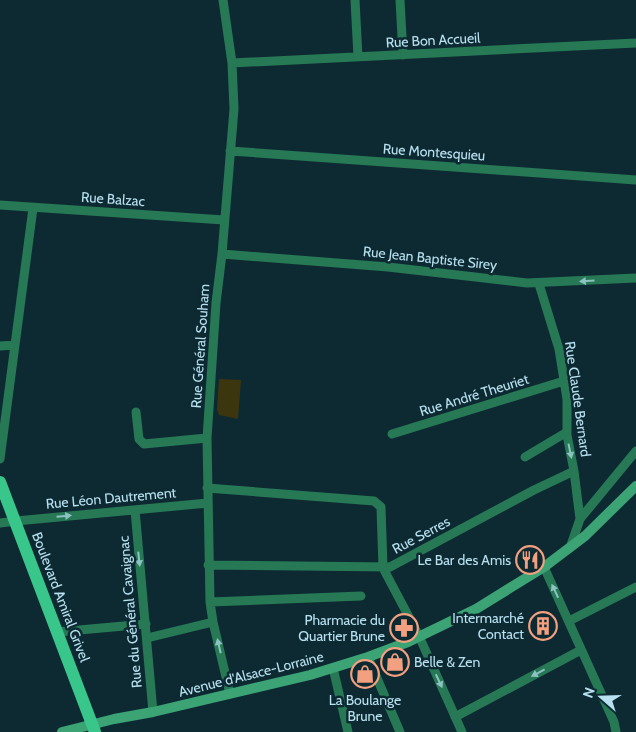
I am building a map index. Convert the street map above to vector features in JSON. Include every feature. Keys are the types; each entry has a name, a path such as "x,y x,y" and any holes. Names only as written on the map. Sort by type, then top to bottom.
{"main road":[{"name":"Boulevard Amiral Grivel","path":"0,482 94,728"},
{"name":"Avenue d'Alsace-Lorraine","path":"62,732 94,728 333,668 368,657 419,636 476,609 544,567 585,536 636,486"}],"street":[{"name":"Rue Général Souham","path":"223,0 232,63 234,109 216,304 207,438 207,488 210,602 230,694"},
{"path":"355,0 358,57"},
{"path":"400,0 403,55"},
{"name":"Rue Bon Accueil","path":"232,63 636,43"},
{"name":"Rue Montesquieu","path":"230,151 636,180"},
{"name":"Rue Balzac","path":"0,205 224,220"},
{"path":"0,459 32,208"},
{"name":"Rue Jean Baptiste Sirey","path":"222,254 344,263 539,284 636,278"},
{"name":"Rue Claude Bernard","path":"539,284 559,349 566,399 567,432 580,519"},
{"path":"0,346 15,345"},
{"name":"Rue André Theuriet","path":"392,434 564,381"},
{"path":"136,412 139,439 144,444 207,438"},
{"path":"525,457 567,432"},
{"path":"570,548 580,519 636,451"},
{"name":"Rue Serres","path":"208,565 390,567 534,490 574,471"},
{"path":"207,488 374,501 381,507 383,568 419,636 462,732"},
{"name":"Rue Léon Dautrement","path":"0,524 208,504"},
{"name":"Rue du Général Cavaignac","path":"134,510 153,712"},
{"path":"544,567 614,722 616,732"},
{"path":"569,621 636,587"},
{"path":"210,602 361,596"},
{"path":"147,638 213,622"},
{"path":"57,632 146,624"},
{"path":"455,717 581,650"},
{"path":"368,657 400,732"},
{"path":"333,668 348,732"}],"shaded area":[{"path":"219,379 241,380 238,419 219,415 217,409"}],"place":[{"name":"Le Bar des Amis","path":"530,560"},
{"name":"Intermarché Contact","path":"543,626"},
{"name":"Pharmacie du Quartier Brune","path":"404,628"},
{"name":"Belle & Zen","path":"395,662"},
{"name":"La Boulange Brune","path":"365,674"}]}
